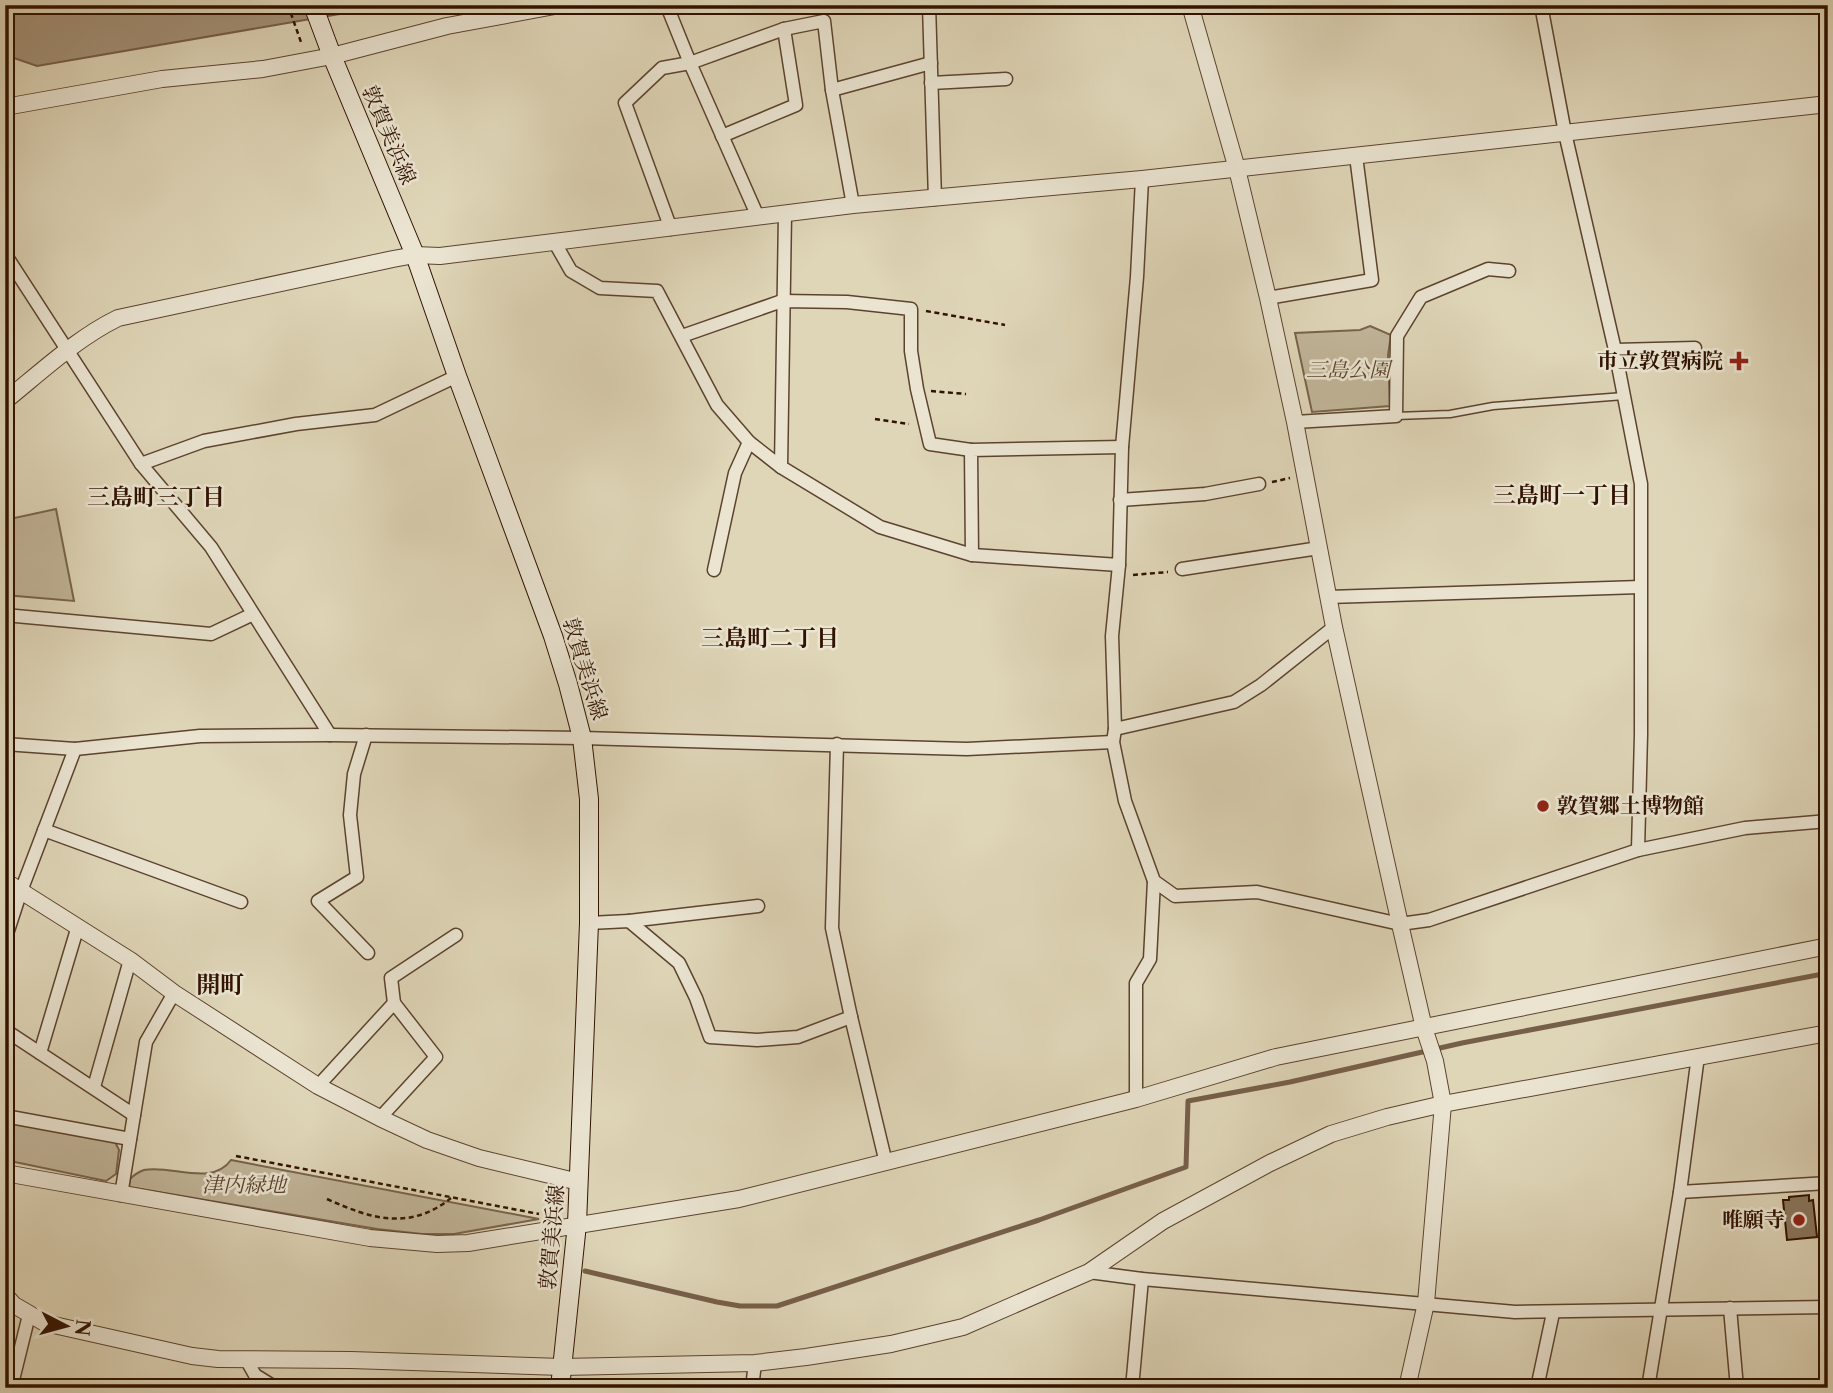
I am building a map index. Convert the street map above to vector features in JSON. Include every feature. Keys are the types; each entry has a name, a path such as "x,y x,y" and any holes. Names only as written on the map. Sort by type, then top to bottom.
{"main road":[{"name":"敦賀美浜線","path":"313,5 415,255 553,636 582,738 589,799 589,923 577,1224 560,1388"}],"street":[{"path":"5,107 162,79 263,69 332,57 447,26 560,5"},
{"path":"929,5 935,199"},
{"path":"1190,5 1237,169 1268,298 1306,475 1334,627 1443,1104 1426,1303 1407,1388"},
{"path":"1541,5 1565,133 1615,350 1641,484 1638,849"},
{"path":"669,11 758,218"},
{"path":"670,229 625,103 662,68 690,63 784,29 824,21 832,90 853,205"},
{"path":"722,136 796,106 784,29"},
{"path":"832,90 931,63"},
{"path":"931,82 1006,79"},
{"path":"5,401 67,351 100,327 118,318 415,255 440,256 853,205 1142,179 1828,104"},
{"path":"1268,298 1372,280 1356,156"},
{"path":"1136,1099 1136,983 1150,959 1154,881 1125,801 1114,736 1112,636 1119,570 1122,447 1137,277 1142,179"},
{"path":"781,467 785,214"},
{"path":"555,243 571,271 600,288 657,291 718,405 748,442 781,467 880,527 972,555 1119,570"},
{"path":"5,254 141,464 211,547 330,735"},
{"path":"1295,422 1396,416 1397,336 1421,297 1488,269 1509,271"},
{"path":"682,336 782,301 847,302 911,309 911,351 930,444 971,450 1122,447"},
{"path":"1615,350 1695,348"},
{"path":"141,464 204,441 296,424 375,415 457,376"},
{"path":"714,570 735,472 748,442"},
{"path":"971,450 972,555"},
{"path":"1120,500 1205,494 1259,484"},
{"path":"1182,569 1319,548"},
{"path":"1328,597 1640,587"},
{"path":"5,615 211,634 253,614"},
{"path":"5,744 75,748 200,736 366,735 967,749 1114,736 1234,702 1261,685 1334,627"},
{"path":"1154,881 1175,896 1257,892 1400,925 1429,920 1638,849 1745,828 1827,821 1828,656"},
{"path":"366,735 354,774 350,815 357,877 318,901 368,953"},
{"path":"837,744 832,928 886,1163"},
{"path":"5,940 75,748"},
{"path":"44,830 240,902"},
{"path":"5,881 130,960 174,993 318,1086 427,1140 479,1158 579,1182"},
{"path":"589,923 758,906"},
{"path":"629,921 679,963 710,1037 757,1040 798,1037 851,1017"},
{"path":"40,1053 78,926"},
{"path":"380,1118 436,1057 394,1003 391,978 456,936"},
{"path":"5,1173 370,1238 419,1243 468,1243 738,1199 1136,1099 1276,1057 1426,1034 1828,946"},
{"path":"94,1087 130,960"},
{"path":"121,1195 146,1042 174,993"},
{"path":"318,1086 394,1003"},
{"path":"5,1030 134,1115"},
{"path":"8,1303 45,1323 192,1356 246,1359 562,1367 755,1363 891,1344 963,1326 1089,1272 1163,1221 1270,1163 1331,1134 1443,1104 1828,1033"},
{"path":"1648,1388 1681,1192 1698,1056"},
{"path":"5,1116 130,1139"},
{"path":"1681,1192 1828,1183"},
{"path":"1089,1272 1515,1312 1828,1307"},
{"path":"1132,1388 1142,1279"},
{"path":"1730,1308 1737,1388"},
{"path":"1537,1388 1553,1313"},
{"path":"12,1388 29,1315"},
{"path":"246,1359 255,1375 276,1388"},
{"path":"752,1388 755,1363"}],"lane":[{"path":"1396,416 1450,414 1493,406 1624,396"}],"path":[{"path":"288,5 303,47"},
{"path":"911,309 1005,325"},
{"path":"917,389 966,394"},
{"path":"875,419 927,427"},
{"path":"1259,484 1306,475"},
{"path":"1119,570 1153,575 1182,569"},
{"path":"236,1156 542,1215"},
{"path":"327,1199 374,1216 396,1220 424,1214 452,1198"}],"green space":[{"name":"三島公園","path":"1370,326 1391,335 1388,355 1390,406 1312,412 1295,333 1360,330"},
{"path":"56,509 74,601 5,595 5,520"},
{"path":"5,1121 114,1140 119,1150 116,1174 106,1181 5,1160"},
{"name":"津内緑地","path":"231,1160 539,1219 454,1234 422,1234 377,1229 129,1187 130,1179 144,1170 213,1172 223,1168"}],"shaded area":[{"path":"5,5 392,5 37,66 14,58 5,59"}],"building":[{"path":"1809,1195 1809,1201 1813,1200 1817,1237 1787,1240 1783,1200"}],"waterway":[{"path":"585,1271 717,1302 740,1306 777,1306 1039,1220 1186,1167 1188,1101 1290,1082 1462,1043 1828,973"}],"place":[{"name":"市立敦賀病院","path":"1739,361"},
{"name":"敦賀郷土博物館","path":"1543,806"},
{"name":"唯願寺","path":"1799,1220"}],"district":[{"name":"三島町一丁目","path":"1562,495"},
{"name":"三島町三丁目","path":"156,497"},
{"name":"三島町二丁目","path":"770,638"},
{"name":"開町","path":"220,985"}]}
